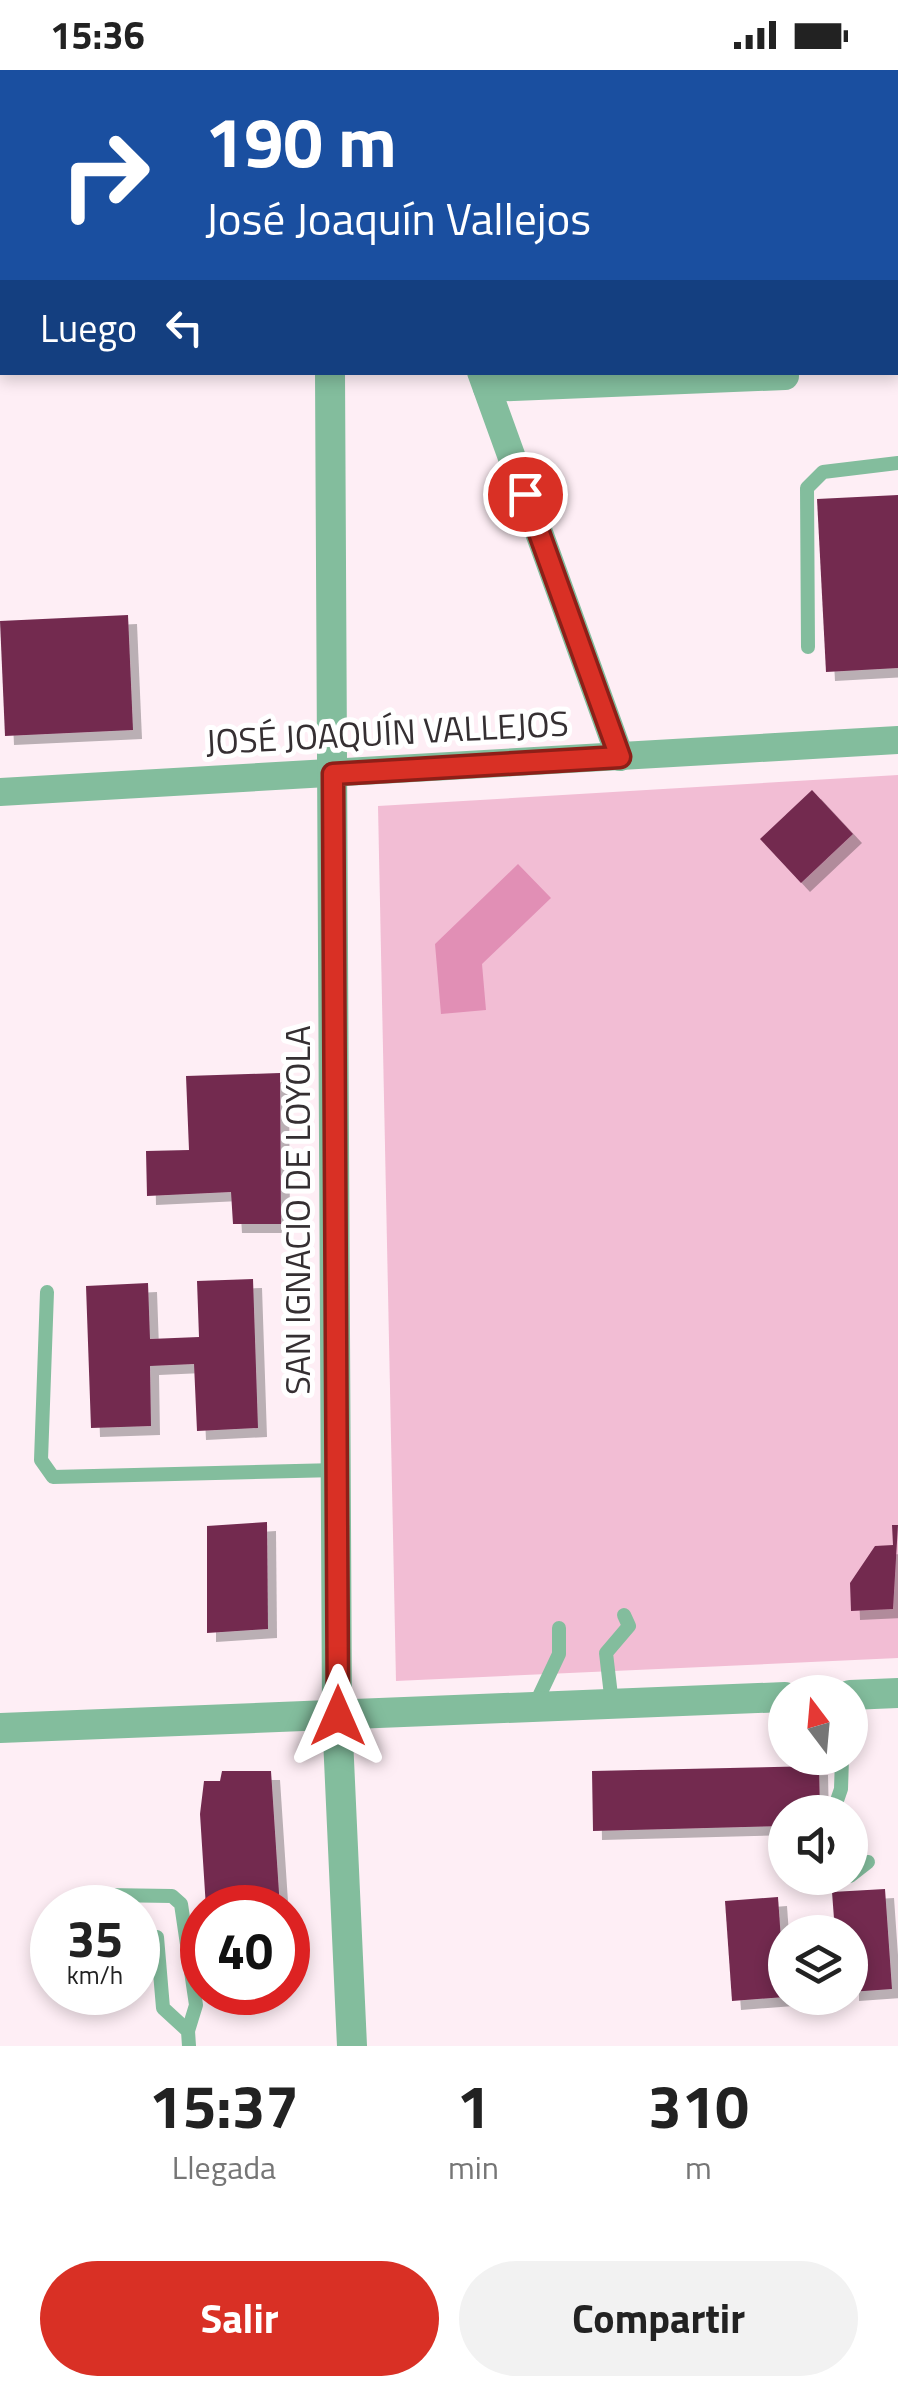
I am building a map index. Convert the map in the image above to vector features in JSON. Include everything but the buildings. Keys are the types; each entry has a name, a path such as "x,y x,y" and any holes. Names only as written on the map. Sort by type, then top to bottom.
{"street":[{"name":"SAN IGNACIO DE LOYOLA","path":"330,375 338,1716 352,2046"},
{"path":"620,757 484,380 785,376"},
{"name":"JOSÉ JOAQUÍN VALLEJOS","path":"0,792 898,740"},
{"path":"868,1694 898,1693"},
{"path":"0,1728 768,1698"}],"lane":[{"path":"808,647 807,488 822,472 898,463"},
{"path":"47,1292 42,1460 52,1477 337,1470"},
{"path":"612,1704 606,1654 626,1635 630,1626 624,1616"},
{"path":"534,1708 559,1654 559,1628"},
{"path":"160,1896 172,1896 180,1904 196,2004 188,2038"},
{"path":"160,1972 163,2008 188,2038"}],"shaded area":[{"path":"898,775 898,1658 396,1681 378,806"},
{"path":"518,864 551,898 482,964 486,1010 441,1014 435,944"}],"route":[{"path":"338,1716 333,774 620,757 525,494"}]}
